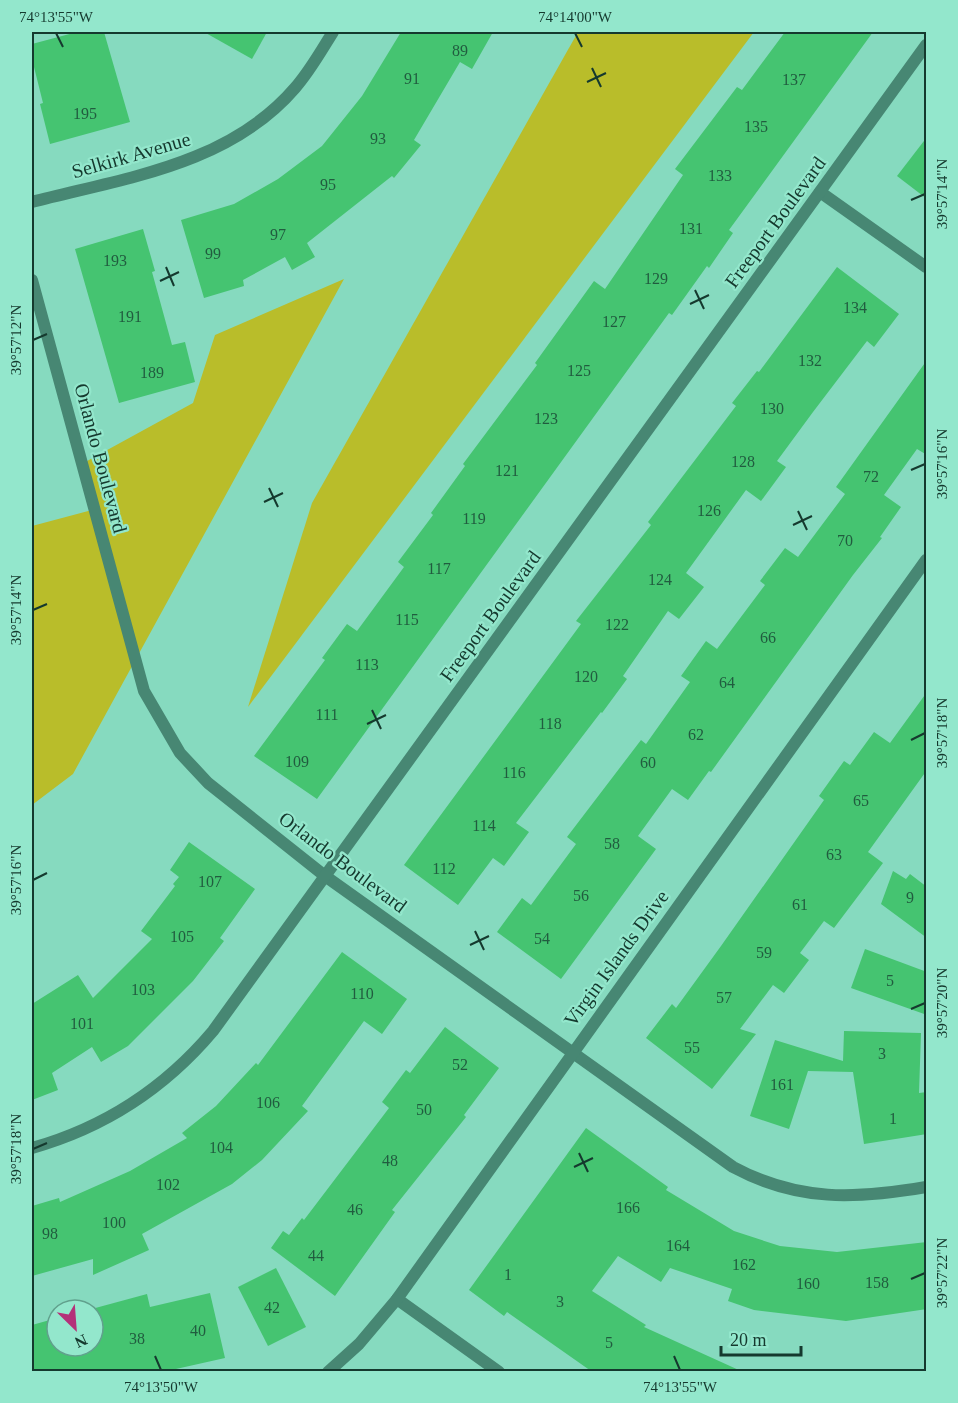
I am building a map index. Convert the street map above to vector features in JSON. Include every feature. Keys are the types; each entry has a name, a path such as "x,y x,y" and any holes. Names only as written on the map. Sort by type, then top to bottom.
{"street":[{"name":"Selkirk Avenue","path":"32,202 176,165 241,135 294,89 333,32"},
{"name":"Freeport Boulevard","path":"32,1148 82,1131 145,1095 179,1068 213,1031 927,45"},
{"path":"820,192 927,267"},
{"name":"Orlando Boulevard","path":"32,280 144,692 180,753 208,783 325,876 713,1154 767,1184 809,1194 849,1196 927,1187"},
{"name":"Virgin Islands Drive","path":"328,1371 359,1344 397,1299 927,560"},
{"path":"397,1299 499,1371"}],"shaded area":[{"path":"578,32 754,32 248,707 312,503"},
{"path":"344,279 73,774 32,805 32,526 92,510 78,466 193,403 215,335"}],"building":[{"path":"77,32 104,32 130,122 50,144 40,104 43,103 32,59 32,44"},
{"path":"204,32 267,32 252,59"},
{"path":"401,32 493,32 472,69 460,62 414,140 421,145 394,178 392,176 307,243 315,257 292,270 285,257 243,280 244,286 204,298 181,220 234,204 278,179 322,146 362,96"},
{"path":"785,32 873,32 729,230 733,233 709,268 707,266 672,315 669,313 317,799 254,756 325,660 322,658 347,624 357,631 404,567 398,562 433,515 431,513 465,466 463,464 537,365 535,363 594,281 605,289 683,175 675,169 737,87 742,90"},
{"path":"927,137 927,199 897,176"},
{"path":"143,229 172,345 185,342 195,382 119,403 75,249"},
{"path":"837,267 899,314 874,347 867,341 813,412 777,461 786,467 761,501 746,490 686,573 704,587 679,619 668,611 623,676 627,679 516,823 529,832 504,866 493,858 458,905 404,865 581,624 576,621 651,525 648,522 736,406 732,403 757,371 759,372"},
{"path":"927,360 927,455 917,449 884,495 901,507 880,537 882,538 711,772 709,771 688,800 672,789 638,836 656,849 561,979 497,932 522,898 531,905 576,844 567,837 641,740 646,744 690,682 681,676 706,641 717,649 765,585 760,581 785,548 798,557 845,494 836,487"},
{"path":"927,692 927,770 868,852 883,863 834,928 824,921 800,953 809,960 784,993 773,985 740,1029 756,1034 712,1089 646,1038 672,1004 676,1008 721,946 824,800 819,796 844,761 850,765 874,732 890,743"},
{"path":"189,842 255,889 220,938 224,941 193,981 128,1046 101,1062 92,1047 52,1073 58,1090 32,1100 32,1004 78,975 93,998 152,939 141,931 175,886 173,884 179,877 170,870"},
{"path":"893,871 906,879 910,874 927,887 927,938 881,904"},
{"path":"865,949 927,972 927,1015 851,988"},
{"path":"342,952 407,999 382,1034 364,1021 302,1106 308,1111 262,1160 232,1184 142,1234 149,1250 93,1275 93,1259 32,1276 32,1206 59,1198 60,1202 130,1171 187,1138 182,1133 216,1106 256,1063 258,1065"},
{"path":"445,1027 499,1068 464,1115 466,1117 392,1210 395,1212 335,1296 271,1248 283,1231 289,1235 302,1218 304,1220 389,1108 382,1102 406,1070 410,1073"},
{"path":"844,1031 921,1033 919,1093 927,1092 927,1134 864,1144 853,1072 808,1071 789,1129 750,1116 775,1040 843,1061"},
{"path":"586,1128 668,1187 666,1190 734,1231 780,1246 837,1252 927,1242 927,1309 846,1321 754,1310 728,1301 732,1289 670,1268 661,1282 618,1256 592,1291 646,1325 644,1327 741,1371 591,1371 507,1312 504,1316 469,1290"},
{"path":"276,1268 306,1327 268,1346 238,1287"},
{"path":"210,1293 225,1358 167,1371 32,1371 32,1325 45,1321 45,1358 105,1358 105,1305 147,1294 150,1307"}]}
